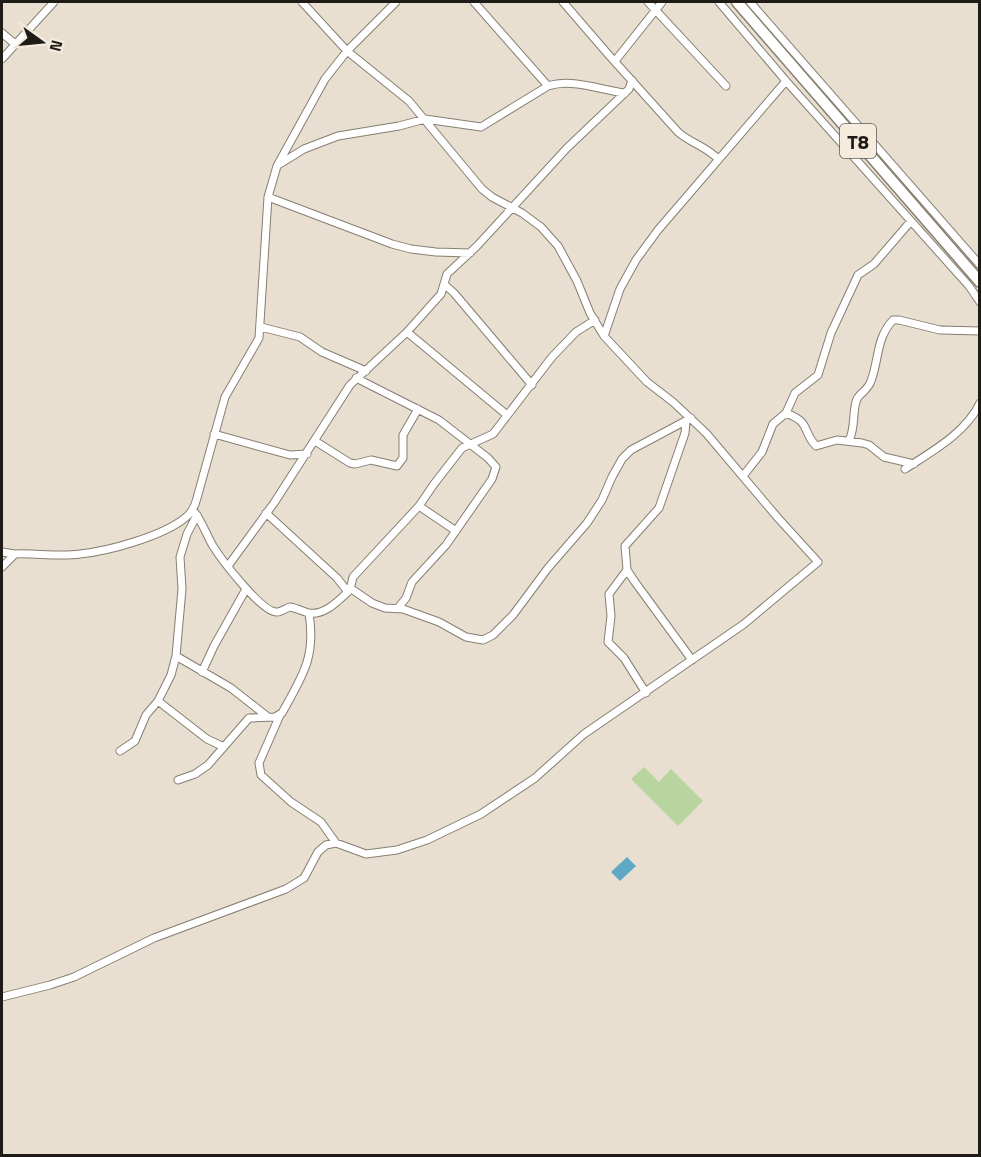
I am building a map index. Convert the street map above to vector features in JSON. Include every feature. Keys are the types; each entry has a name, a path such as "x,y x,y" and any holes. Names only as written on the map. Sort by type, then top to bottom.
{"highway":[{"name":"T8","path":"736,2 980,282"}],"street":[{"path":"2,58 54,2"},
{"path":"302,2 347,51 410,101 482,189 541,227 558,246 568,263 604,336 647,382 689,420 743,476 818,562 744,624 584,735 521,788 453,828 427,840 382,853 360,853 336,843 321,822 291,802 258,770 280,715 310,657 312,638 309,613"},
{"path":"120,751 135,741 146,715 158,701 167,685 176,656 182,589 180,557 195,513 225,398 235,377 255,347 261,327 268,197 277,166 326,79 347,51 394,2"},
{"path":"474,2 548,86"},
{"path":"563,2 686,139 701,145 718,159"},
{"path":"648,2 726,86"},
{"path":"615,61 662,2"},
{"path":"719,2 786,81 969,286 980,302"},
{"path":"750,2 980,265"},
{"path":"2,33 15,44"},
{"path":"228,566 267,513 307,454 336,405 356,378 406,332 441,294 447,274 470,253 567,148 629,89 632,80"},
{"path":"604,336 620,290 636,260 658,230 786,81"},
{"path":"277,166 304,149 338,136 399,126 425,119 481,127 548,86 557,83 625,93"},
{"path":"268,197 402,246 436,252 470,253"},
{"path":"743,476 762,452 773,424 786,413 795,393 818,375 831,333 845,300 854,288 858,275 874,264 911,221"},
{"path":"444,284 532,385"},
{"path":"195,513 213,546 228,566 246,589 271,611 279,612 290,607 309,613 324,611 349,591 353,578 419,506 462,448 493,434 566,342 576,332 595,320"},
{"path":"849,441 855,425 857,398 866,391 871,381 878,348 893,320 940,330 980,331"},
{"path":"261,327 300,337 322,352 366,371"},
{"path":"406,332 507,415"},
{"path":"356,378 439,420 493,463 496,468 496,473 446,545 412,582 406,598 398,608"},
{"path":"905,470 953,435 974,414 980,404"},
{"path":"315,441 353,464 371,460 397,466 403,458 403,435 418,409"},
{"path":"786,413 801,419 816,446 837,440 849,441 869,445 884,457 914,464"},
{"path":"689,420 659,508 625,546 627,570 647,601 692,660"},
{"path":"267,513 349,591 379,606 398,608 439,622 466,637 483,639 494,635 513,615 548,568 587,523 602,500 622,459 631,450 689,420"},
{"path":"214,434 290,455 307,454"},
{"path":"419,506 456,531"},
{"path":"2,552 64,555 102,550 149,537 171,528 195,513"},
{"path":"2,567 15,554"},
{"path":"627,570 609,594 611,616 607,639 624,658 646,693"},
{"path":"202,672 246,589"},
{"path":"176,656 231,688 268,717"},
{"path":"158,701 207,739 224,747"},
{"path":"177,780 195,774 208,765 245,720 280,715"},
{"path":"2,997 74,977 146,941 286,889 304,878 321,848 336,843"}],"green space":[{"path":"644,767 659,782 671,769 703,801 678,826 631,779"}],"water":[{"path":"627,857 636,866 620,881 611,872"}]}
